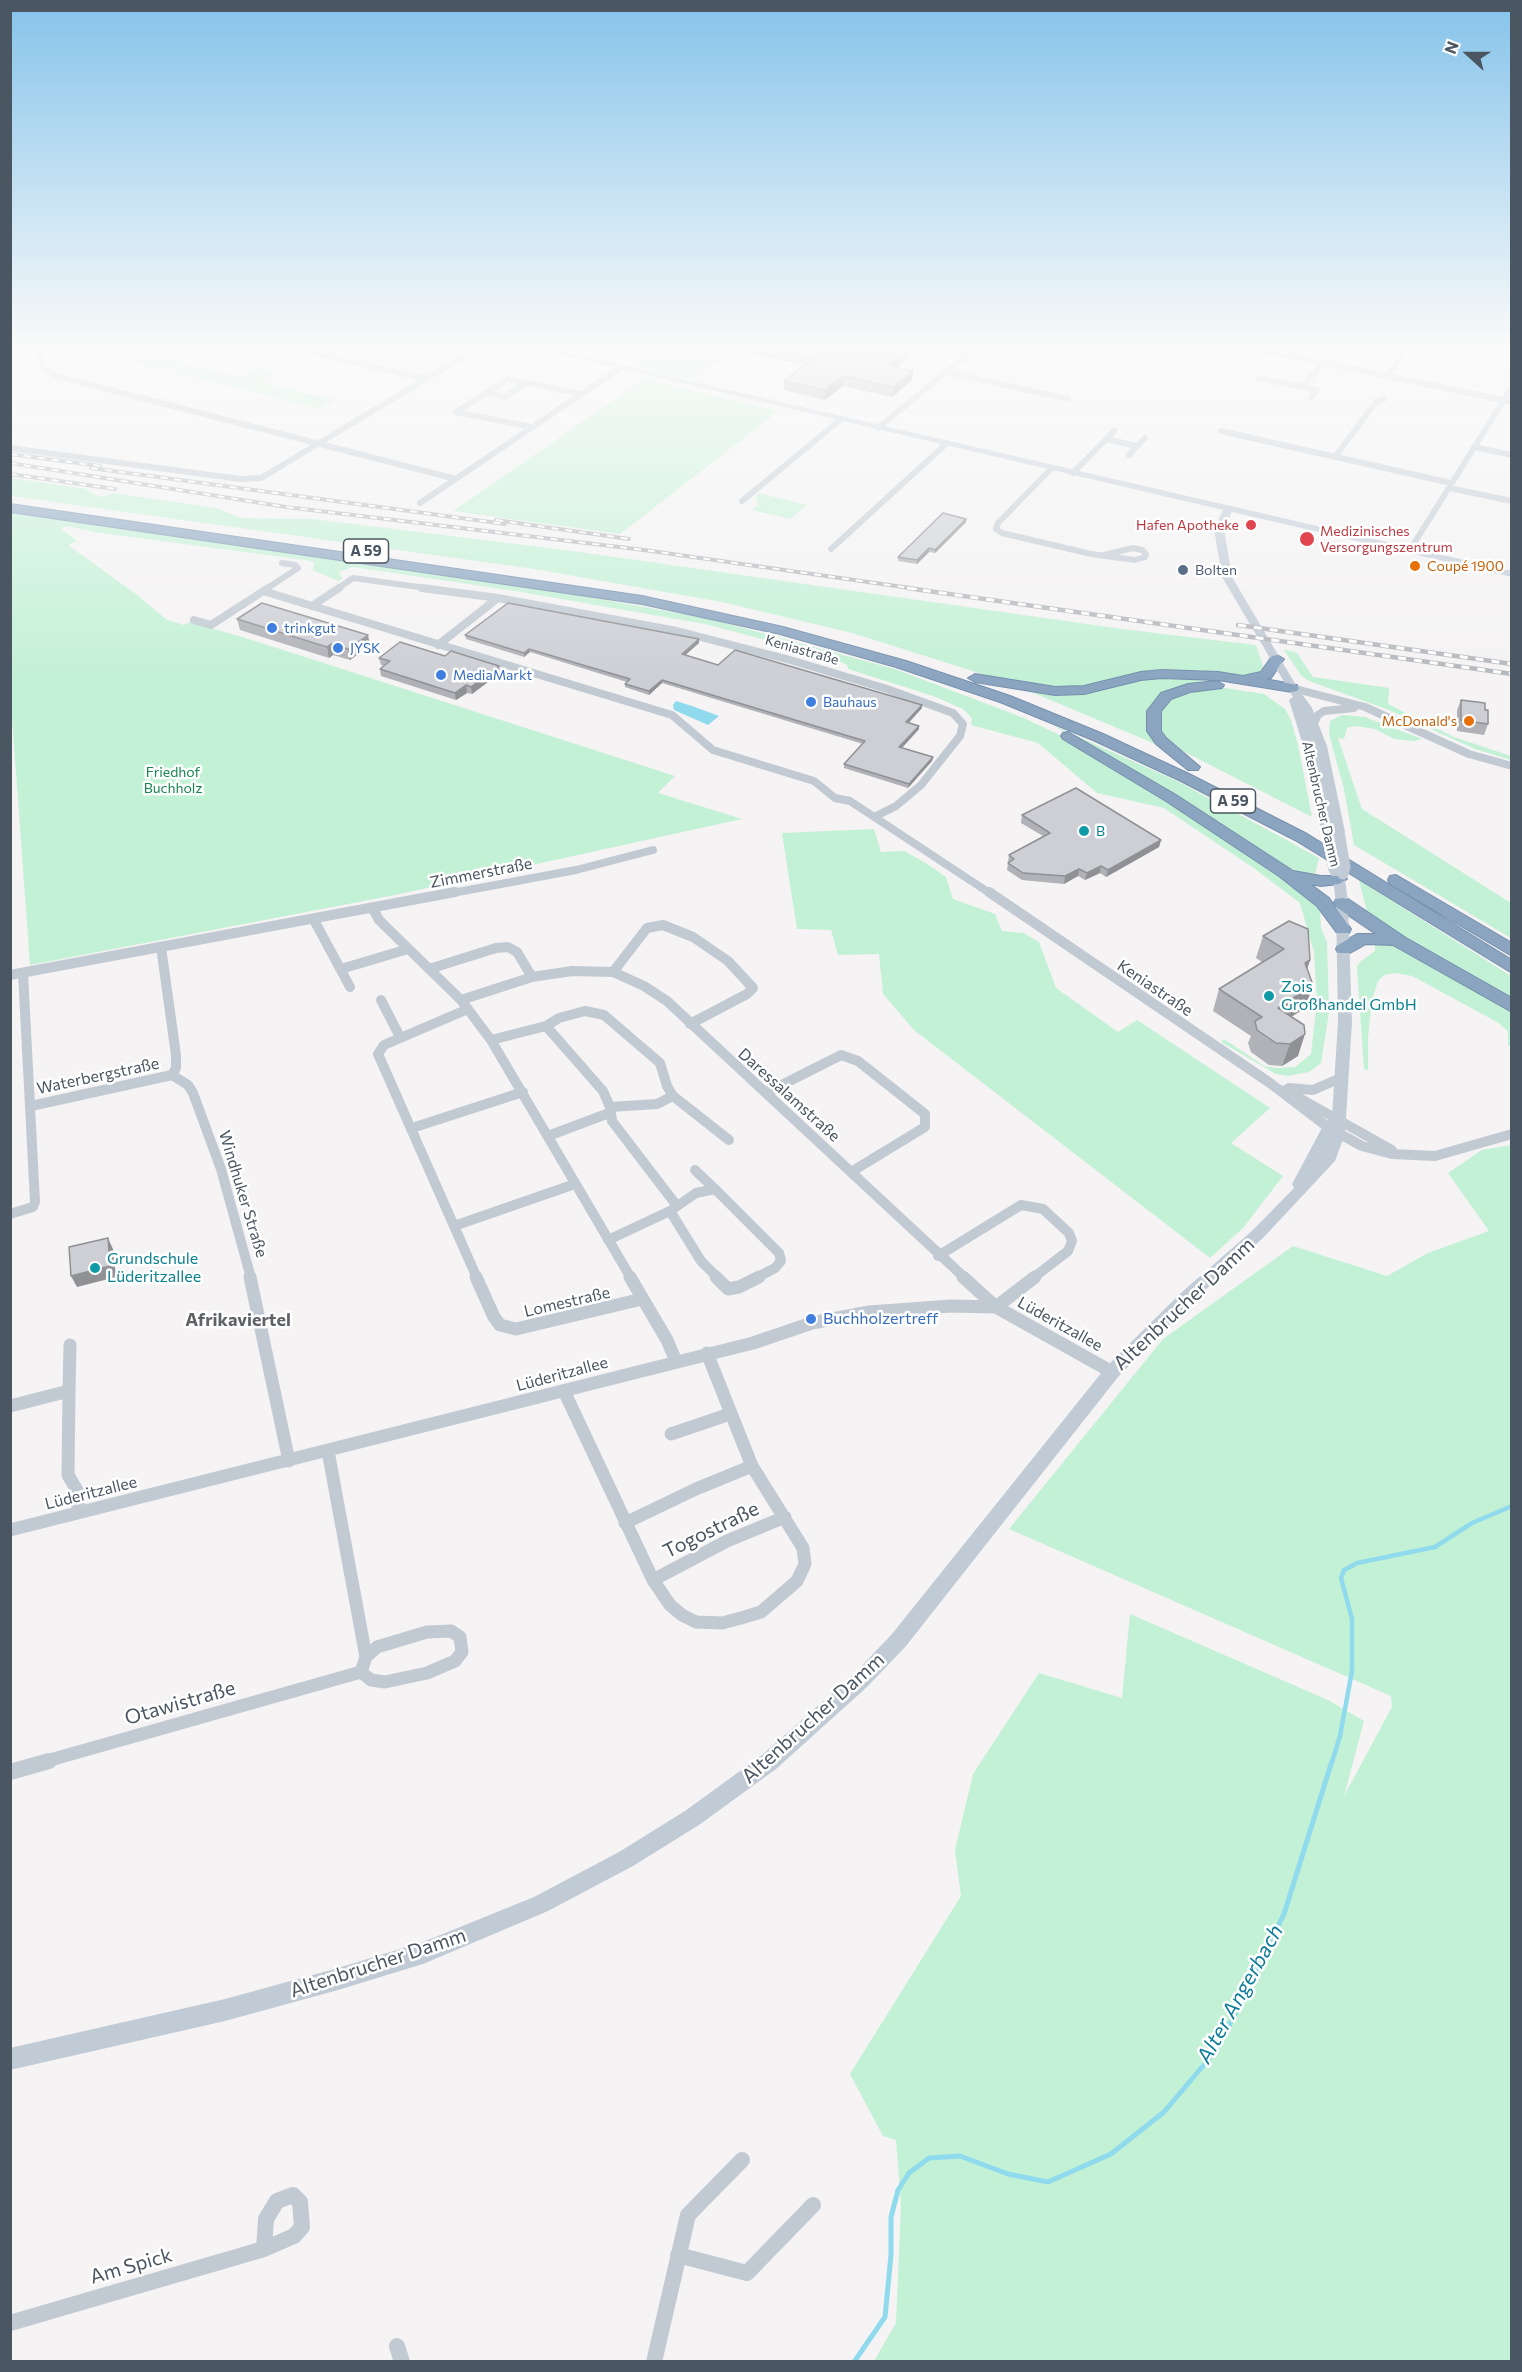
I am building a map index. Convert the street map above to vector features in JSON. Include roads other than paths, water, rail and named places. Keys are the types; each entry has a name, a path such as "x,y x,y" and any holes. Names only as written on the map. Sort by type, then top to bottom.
{"highway":[{"name":"A 59","path":"10,500 648,591 848,638 975,678 1108,729 1193,767 1305,825 1512,951"},
{"name":"A 59","path":"10,508 642,600 783,631 934,674 1005,699 1098,737 1194,781 1301,837 1512,968"},
{"path":"1242,679 1266,675 1276,659"},
{"path":"934,674 1077,741 1171,798 1285,873 1323,903 1343,928"},
{"path":"975,678 1055,691 1084,690 1141,676 1197,674 1242,679 1294,693"},
{"path":"1193,767 1161,741 1154,731 1154,711 1166,696 1204,685 1226,685 1294,693"},
{"path":"1285,873 1321,881 1339,874"},
{"path":"1342,903 1400,942 1512,1006"},
{"path":"1344,949 1357,940 1369,937 1400,942"}],"main road":[{"path":"1002,457 1512,574"},
{"name":"Altenbrucher Damm","path":"10,2059 225,2010 423,1953 541,1904 635,1854 692,1818 770,1762 860,1681 906,1631 1113,1371 1188,1296 1258,1234 1330,1157 1343,1077 1345,1022 1344,949 1339,874 1294,693 1227,577 1219,529 1229,508"},
{"path":"1221,545 1241,511"},
{"name":"Altenbrucher Damm","path":"1294,693 1307,708 1331,786 1345,867 1339,874"}],"street":[{"path":"74,457 240,479 261,478 299,457"},
{"path":"369,457 456,479"},
{"path":"420,503 489,457"},
{"path":"742,501 796,457"},
{"path":"831,549 932,457"},
{"path":"1072,473 1088,457"},
{"path":"1335,457 1512,501"},
{"path":"1410,550 1468,457"},
{"path":"1052,468 996,528 1002,533 1104,555 1135,560 1145,557 1146,554 1142,550 1133,548 1104,555"},
{"path":"194,620 211,625 298,568 295,565 282,563"},
{"name":"Keniastraße","path":"312,606 353,578 498,598 677,631 822,669 930,703 953,713 963,724 960,736 921,785 896,806 876,816"},
{"name":"Keniastraße","path":"263,591 672,715 713,750 814,781 836,798 850,801 876,816 1335,1127"},
{"path":"438,645 498,598"},
{"path":"1294,693 1384,716"},
{"path":"1294,693 1343,700 1469,754 1512,766"},
{"path":"1313,725 1318,715 1324,711 1354,708"},
{"name":"Zimmerstraße","path":"10,975 576,870 653,850"},
{"path":"373,909 379,920 464,1004 491,1040 667,1340 676,1361"},
{"path":"314,920 350,987"},
{"path":"613,972 647,928 663,925 701,943 728,961 753,988 747,994 690,1024"},
{"path":"161,947 176,1055 176,1068 172,1075"},
{"path":"429,969 496,948 508,947 517,952 532,977"},
{"path":"341,969 408,949"},
{"name":"Daressalamstraße","path":"464,1004 532,977 572,971 613,972 644,986 667,1001 938,1256 996,1307"},
{"path":"10,1214 33,1207 35,1202 22,973"},
{"path":"381,1000 400,1037"},
{"name":"Lomestraße","path":"464,1004 384,1045 378,1054 494,1317 500,1325 516,1329 642,1299"},
{"path":"491,1040 546,1026 560,1018 585,1011 604,1015 660,1063 666,1086 673,1096 729,1140"},
{"path":"546,1026 603,1091 612,1121 673,1208 701,1261 728,1289 739,1287 775,1269 781,1261 779,1253 695,1170"},
{"path":"766,1093 828,1059 841,1055 858,1061 925,1114 925,1126 850,1172"},
{"name":"Waterbergstraße","path":"31,1106 172,1075"},
{"name":"Windhuker Straße","path":"172,1075 188,1085 193,1093 221,1169 250,1275 289,1461"},
{"name":"Keniastraße","path":"1270,1083 1297,1090 1313,1090 1343,1077"},
{"path":"412,1128 523,1092"},
{"path":"548,1136 610,1110 657,1104 673,1096"},
{"path":"1335,1127 1377,1150 1409,1156 1435,1156 1459,1151 1512,1134"},
{"path":"453,1226 575,1184"},
{"path":"608,1240 673,1208 696,1193 716,1189"},
{"path":"938,1256 1022,1204 1043,1209 1069,1233 1072,1241 1068,1251 996,1307"},
{"name":"Lüderitzallee","path":"10,1530 753,1343 812,1323 869,1312 951,1306 996,1307 1113,1371"},
{"path":"70,1346 68,1475 78,1492 78,1513"},
{"name":"Togostraße","path":"564,1391 653,1580 670,1605 696,1622 722,1623 761,1612 797,1581 805,1563 803,1548 752,1466 707,1353"},
{"path":"10,1406 69,1391"},
{"path":"671,1434 730,1414"},
{"path":"328,1451 366,1657 361,1672 372,1680 385,1682 427,1673 455,1662 462,1652 460,1637 451,1631 427,1632 377,1647 366,1657"},
{"path":"625,1523 696,1489 752,1466"},
{"name":"Togostraße","path":"653,1580 727,1540 785,1517"},
{"name":"Otawistraße","path":"10,1772 361,1672"},
{"path":"654,2361 688,2215 742,2160"},
{"path":"678,2255 747,2273 813,2205"},
{"name":"Am Spick","path":"10,2323 264,2249"}],"water":[{"path":"676,701 719,716 708,725 674,710 673,705"}],"waterway":[{"name":"Alter Angerbach","path":"1332,1762 1340,1736 1352,1671 1352,1619 1341,1578 1344,1570 1357,1563 1435,1547 1472,1523 1512,1506"},
{"name":"Alter Angerbach","path":"854,2362 885,2317 891,2255 891,2217 898,2190 909,2173 929,2158 960,2156 1008,2174 1048,2182 1111,2154 1164,2112 1208,2060 1229,2026 1284,1914 1332,1761"}],"railway":[{"path":"30,457 100,466"},
{"path":"10,463 286,507 644,550 917,589"},
{"path":"91,468 505,524"},
{"path":"10,474 115,489"},
{"path":"496,520 629,539"},
{"path":"907,588 1512,674"},
{"path":"1238,625 1512,664"}],"place":[{"name":"Hafen Apotheke","path":"1251,525"},
{"name":"Medizinisches Versorgungszentrum","path":"1307,539"},
{"name":"Coupé 1900","path":"1415,566"},
{"name":"Bolten","path":"1183,570"},
{"name":"trinkgut","path":"272,628"},
{"name":"JYSK","path":"338,648"},
{"name":"MediaMarkt","path":"441,675"},
{"name":"Bauhaus","path":"811,702"},
{"name":"McDonald's","path":"1469,721"},
{"name":"B","path":"1084,831"},
{"name":"Zois Großhandel GmbH","path":"1269,996"},
{"name":"Grundschule Lüderitzallee","path":"95,1268"},
{"name":"Buchholzertreff","path":"811,1319"}],"district":[{"name":"Afrikaviertel","path":"238,1320"}],"park label":[{"name":"Friedhof Buchholz","path":"173,780"}]}
